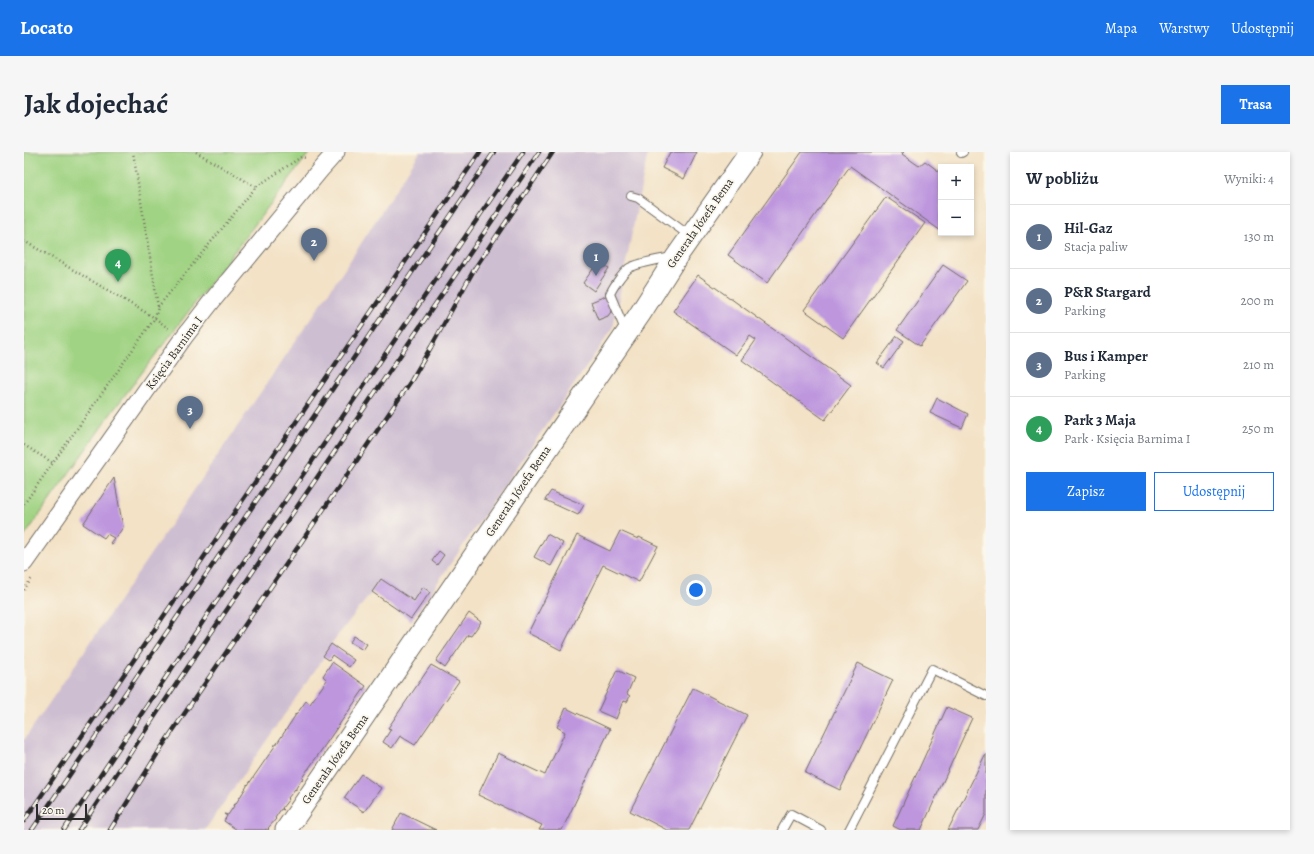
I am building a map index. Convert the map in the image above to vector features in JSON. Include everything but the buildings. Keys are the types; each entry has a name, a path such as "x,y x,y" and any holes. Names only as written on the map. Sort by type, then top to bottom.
{"street":[{"name":"Księcia Barnima I","path":"24,563 184,337 336,152"},
{"name":"Generała Józefa Bema","path":"286,830 690,237 750,152"}],"lane":[{"path":"631,196 638,198 690,237"},
{"path":"626,333 610,294 612,288 628,268 663,258 677,256"},
{"path":"850,830 932,669 986,696"},
{"path":"782,830 791,814 821,830"}],"path":[{"path":"133,152 158,307"},
{"path":"196,152 256,187"},
{"path":"24,504 155,318 158,307 256,187 301,157 306,158"},
{"path":"24,241 155,318 171,330"},
{"path":"24,445 53,463"}],"shaded area":[{"path":"420,152 648,152 613,328 411,621 372,592 331,644 323,656 324,657 205,830 24,830 24,740 344,270"}],"green space":[{"path":"24,152 310,152 112,412 24,537"}],"railway":[{"path":"24,821 480,152"},
{"path":"32,830 494,152"},
{"path":"64,830 212,608 523,152"},
{"path":"79,830 181,677 539,152"},
{"path":"110,830 161,748 411,381 475,268 553,152"}],"place":[{"name":"P&R Stargard","path":"314,261"},
{"name":"Hil-Gaz","path":"596,276"},
{"name":"Park 3 Maja","path":"118,282"},
{"name":"Bus i Kamper","path":"190,429"}]}
